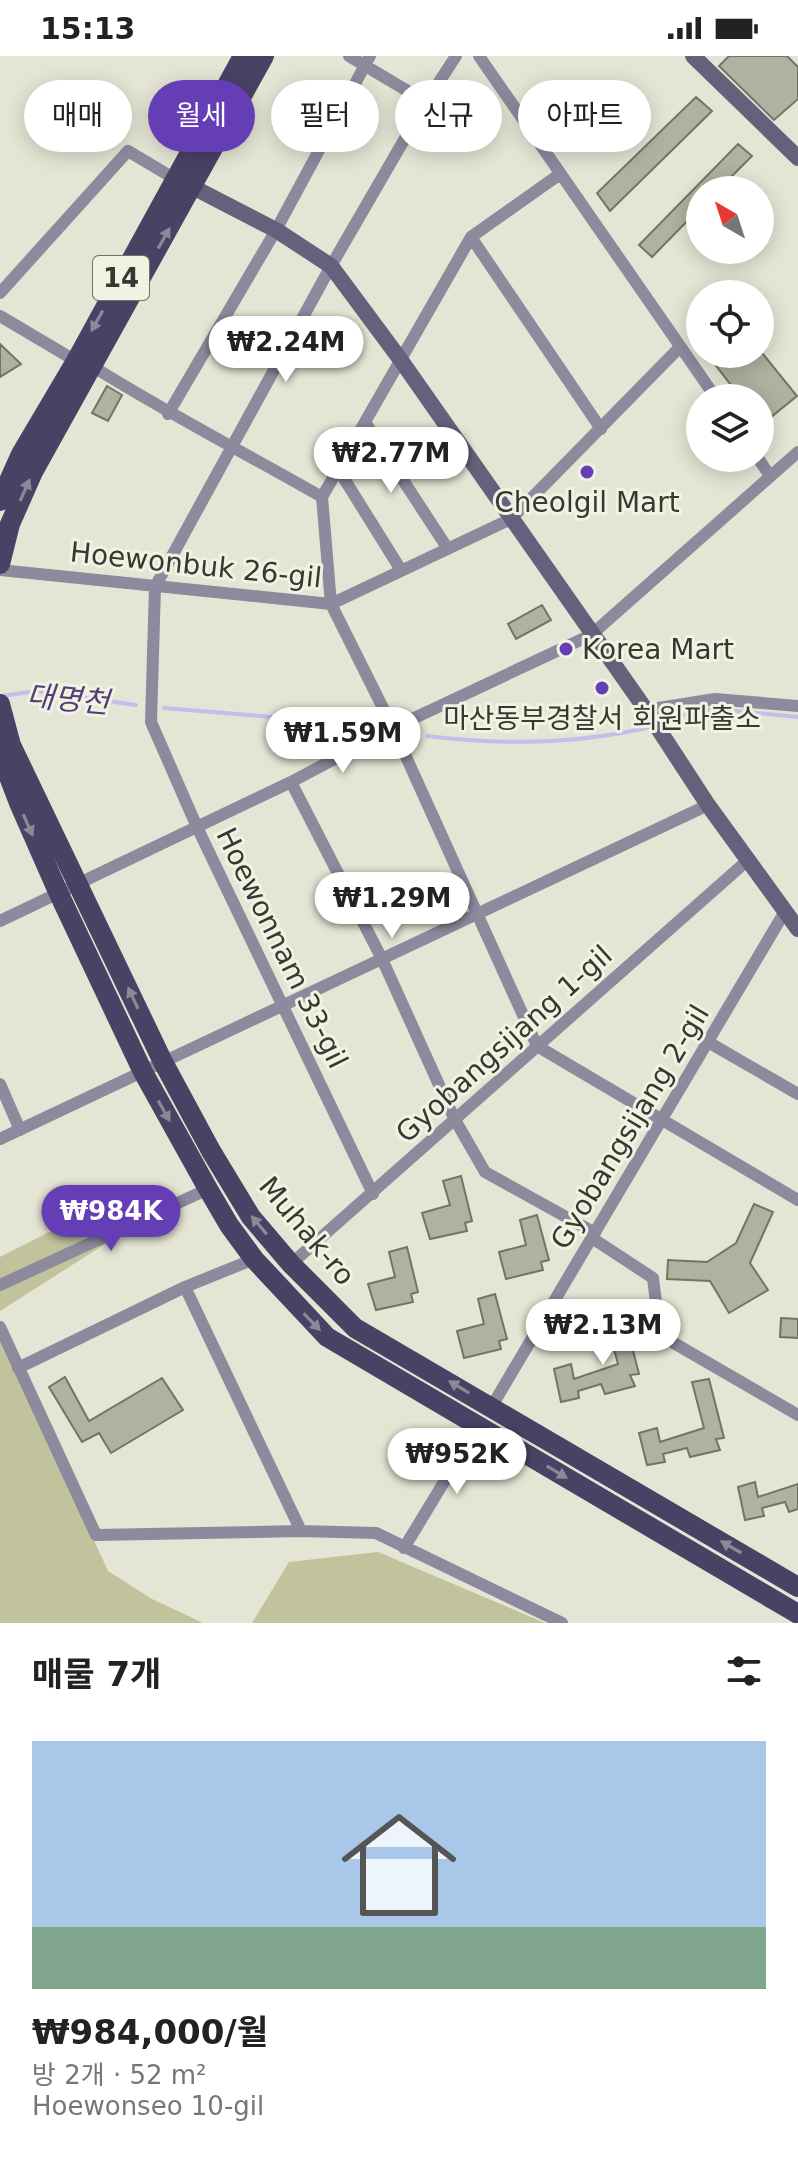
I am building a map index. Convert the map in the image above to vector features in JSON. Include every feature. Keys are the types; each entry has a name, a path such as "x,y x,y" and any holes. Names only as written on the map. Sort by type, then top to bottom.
{"main road":[{"name":"14","path":"0,501 21,454 84,364 184,183 243,56"},
{"path":"264,56 184,183 276,230 331,266 400,359 646,710 708,805 798,929"},
{"path":"693,56 798,158"},
{"path":"0,567 10,524 84,364"},
{"name":"Muhak-ro","path":"0,704 11,745 163,1062 251,1217 291,1264 355,1328 798,1587"},
{"name":"Muhak-ro","path":"0,753 59,894 143,1072 229,1225 254,1259 327,1337 798,1614"}],"street":[{"path":"349,56 368,60 396,80"},
{"path":"440,80 456,56"},
{"path":"479,56 706,384"},
{"path":"168,414 276,230 368,60"},
{"path":"0,293 128,151 184,183"},
{"path":"155,587 231,445 397,152"},
{"path":"560,174 471,237 322,497 331,604 393,728 537,1046 798,1200"},
{"path":"471,237 601,429"},
{"path":"0,316 168,414 231,445 322,497"},
{"name":"Hoewonbuk 26-gil","path":"0,567 155,587 331,604 511,519 680,347"},
{"path":"365,422 448,549"},
{"path":"0,921 291,782 393,728 591,635 798,452"},
{"path":"338,469 401,570"},
{"path":"767,472 770,476"},
{"name":"Hoewonnam 33-gil","path":"155,587 151,722 197,827 373,1194"},
{"path":"646,710 715,699 798,706"},
{"path":"291,782 382,959 454,1118 485,1172 594,1236 653,1278 660,1335 798,1415"},
{"path":"0,1139 708,805"},
{"name":"Gyobangsijang 1-gil","path":"291,1264 748,860"},
{"name":"Gyobangsijang 2-gil","path":"492,1406 784,913"},
{"path":"708,1042 798,1094"},
{"path":"0,1084 20,1130"},
{"path":"0,1285 208,1189"},
{"path":"18,1368 185,1287 254,1259"},
{"path":"185,1287 301,1531"},
{"path":"0,1327 96,1535 301,1531 376,1533 562,1623"},
{"path":"404,1548 478,1426"}],"green space":[{"path":"91,1211 113,1239 0,1311 0,1257"},
{"path":"0,1334 108,1571 152,1599 203,1623 0,1623"},
{"path":"378,1552 545,1623 252,1623 289,1562"}],"building":[{"path":"729,56 787,56 798,67 798,99 774,120 719,66"},
{"path":"696,97 712,111 610,211 597,193 639,152 651,152 651,141"},
{"path":"738,144 752,156 732,176 707,176"},
{"path":"686,197 686,222 652,257 639,245"},
{"path":"0,344 21,364 0,377"},
{"path":"718,368 774,368 797,396 774,415 774,384 730,384"},
{"path":"107,386 122,395 108,421 92,413"},
{"path":"542,605 551,620 516,639 508,624"},
{"path":"461,1176 472,1221 465,1223 467,1231 430,1239 422,1213 450,1205 443,1181"},
{"path":"754,1204 773,1212 750,1263 768,1290 729,1313 710,1281 667,1279 668,1260 707,1262 736,1243"},
{"path":"537,1215 549,1260 541,1262 543,1270 506,1279 499,1252 526,1245 520,1220"},
{"path":"407,1247 418,1292 411,1294 413,1302 376,1310 368,1284 395,1277 389,1252"},
{"path":"495,1294 507,1339 499,1341 501,1349 464,1358 457,1331 484,1324 478,1299"},
{"path":"624,1316 639,1374 630,1375 635,1386 605,1394 601,1384 578,1391 579,1398 561,1402 554,1369 571,1364 574,1379 618,1364 606,1319"},
{"path":"781,1318 798,1319 798,1338 780,1337"},
{"path":"65,1377 89,1421 162,1378 183,1410 111,1453 99,1433 82,1442 49,1387"},
{"path":"709,1379 724,1438 716,1439 720,1450 690,1457 687,1448 663,1454 665,1462 647,1465 639,1433 657,1428 660,1442 704,1428 692,1382"},
{"path":"755,1482 758,1497 798,1484 798,1509 789,1512 785,1502 762,1508 764,1516 745,1520 738,1487"}],"waterway":[{"name":"대명천","path":"2,696 37,691 136,705"},
{"path":"164,708 333,722"},
{"path":"675,717 713,709 798,717"},
{"path":"427,736 482,741 537,741 592,737 646,728"}],"place":[{"name":"Cheolgil Mart","path":"587,472"},
{"name":"Korea Mart","path":"566,649"},
{"name":"마산동부경찰서 회원파출소","path":"602,688"}]}
